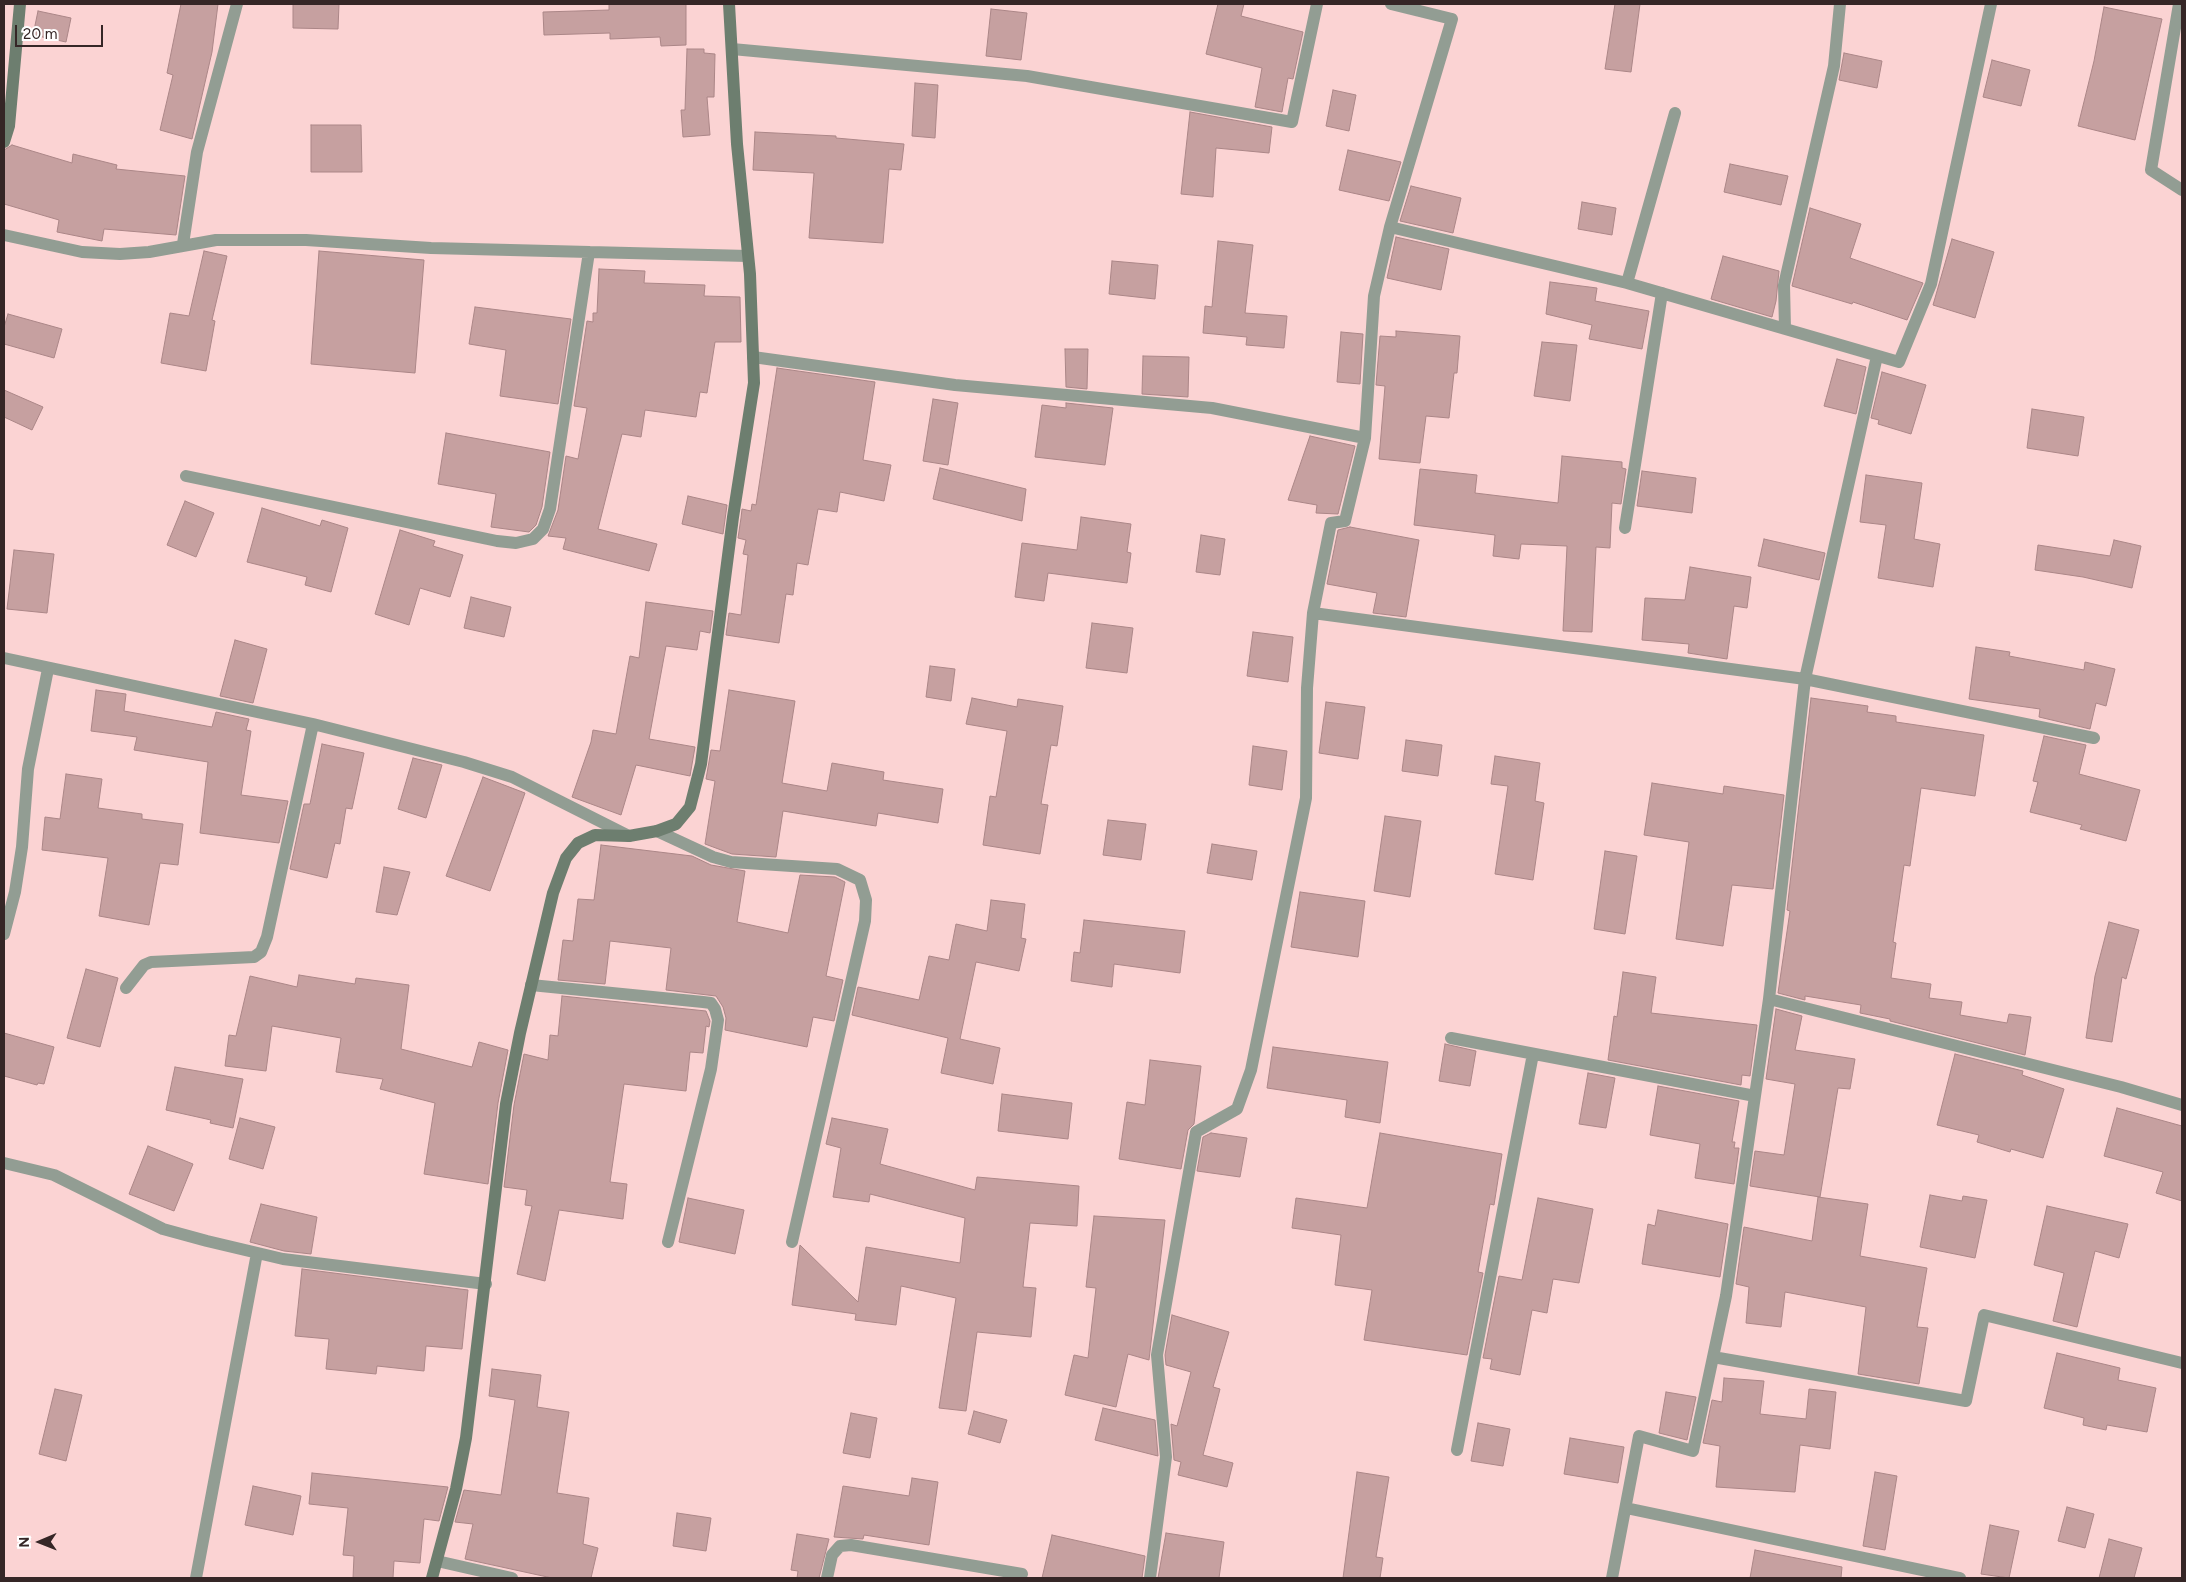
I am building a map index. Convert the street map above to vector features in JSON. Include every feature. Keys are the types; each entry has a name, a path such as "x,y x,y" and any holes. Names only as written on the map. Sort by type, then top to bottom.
{"street":[{"path":"4,142 9,126 20,4"},
{"path":"183,244 197,152 237,4"},
{"path":"432,1578 456,1489 466,1438 486,1284 506,1104 553,893 566,858 578,843 595,836 629,836 657,831 676,824 690,807 701,764 732,527 754,383 748,256 737,144 729,4"},
{"path":"732,49 1027,76 1292,122 1317,4"},
{"path":"1150,1578 1166,1457 1157,1355 1196,1132 1237,1109 1251,1070 1282,926 1306,798 1307,688 1313,613 1331,523 1345,521 1365,438 1374,296 1390,227 1452,19 1391,4"},
{"path":"1785,329 1784,285 1834,66 1840,4"},
{"path":"1390,227 1627,283 1898,362 1931,284 1991,4"},
{"path":"2179,4 2151,170 2182,190"},
{"path":"1627,283 1675,112"},
{"path":"4,235 92,253 150,252 183,244 216,240 306,240 431,248 748,256"},
{"path":"186,476 496,541 516,543 533,539 542,529 550,509 589,252"},
{"path":"1625,528 1662,293"},
{"path":"1612,1578 1640,1436 1693,1451 1726,1296 1769,999 1805,679 1876,356"},
{"path":"753,357 955,385 1212,408 1365,438"},
{"path":"1313,613 1805,679 2094,738"},
{"path":"4,658 398,744 512,777 629,836"},
{"path":"4,934 16,883 28,769 48,669"},
{"path":"126,988 144,965 151,962 254,958 261,952 266,937 313,724"},
{"path":"657,831 713,857 731,862 838,869 860,880 866,900 865,921 792,1242"},
{"path":"531,985 711,1003 715,1009 718,1020 711,1069 668,1242"},
{"path":"1769,999 2121,1087 2182,1106"},
{"path":"1451,1038 1755,1096"},
{"path":"1457,1450 1533,1054"},
{"path":"4,1163 34,1168 75,1183 163,1229 257,1253 361,1270 486,1284"},
{"path":"196,1578 257,1253"},
{"path":"1713,1357 1966,1401 1984,1315 2182,1363"},
{"path":"1626,1508 1960,1578"},
{"path":"827,1578 832,1555 840,1546 851,1544 1022,1574"},
{"path":"436,1561 512,1578"}],"building":[{"path":"181,4 218,4 212,52 192,139 160,130 173,75 167,73"},
{"path":"293,4 339,4 338,29 293,28"},
{"path":"609,4 686,4 686,45 661,46 660,37 610,39 610,33 544,35 543,12 609,10"},
{"path":"1218,4 1244,4 1241,16 1303,32 1293,79 1288,78 1282,112 1255,107 1262,68 1206,54"},
{"path":"1615,4 1640,4 1631,72 1605,69"},
{"path":"2104,7 2162,19 2135,140 2078,126 2094,61"},
{"path":"991,9 1027,13 1021,60 986,56"},
{"path":"38,11 71,18 66,42 33,35"},
{"path":"687,49 704,49 704,53 715,54 714,97 707,97 710,135 683,137 681,110 685,110"},
{"path":"1844,53 1882,61 1877,88 1839,80"},
{"path":"1992,60 2030,70 2021,106 1983,97"},
{"path":"915,83 938,85 935,138 912,136"},
{"path":"1333,90 1356,95 1349,131 1326,126"},
{"path":"1190,112 1272,127 1269,153 1216,148 1213,197 1181,194"},
{"path":"311,125 361,125 362,172 311,172"},
{"path":"755,132 836,136 836,138 904,144 901,170 889,169 883,243 809,238 814,173 753,170"},
{"path":"12,145 72,163 73,154 117,165 116,169 185,176 176,235 104,229 102,241 57,232 59,220 4,204 4,150"},
{"path":"1348,150 1401,162 1389,201 1339,190"},
{"path":"1730,164 1788,176 1781,205 1724,192"},
{"path":"1411,186 1461,198 1453,233 1400,221"},
{"path":"1582,202 1616,208 1612,235 1578,229"},
{"path":"1810,208 1861,224 1850,258 1923,283 1907,320 1853,302 1852,304 1792,286"},
{"path":"1396,237 1449,249 1441,290 1387,278"},
{"path":"1952,239 1994,252 1975,318 1933,305"},
{"path":"1218,241 1253,245 1245,313 1287,316 1284,348 1246,345 1247,337 1203,333 1205,306 1212,307"},
{"path":"204,251 227,256 212,320 215,321 206,371 161,363 170,313 189,316"},
{"path":"319,251 424,260 415,373 311,364"},
{"path":"1723,256 1779,271 1776,301 1772,317 1711,299"},
{"path":"1112,261 1158,265 1155,299 1109,294"},
{"path":"599,269 645,271 644,283 705,285 704,296 740,297 741,342 715,342 707,393 700,392 696,417 645,410 641,437 622,434 598,529 657,544 649,571 563,549 566,538 548,536 558,510 566,456 578,459 587,408 574,406 587,321 593,322 593,313 597,313"},
{"path":"1550,282 1597,288 1595,301 1649,311 1642,349 1589,339 1592,325 1546,314"},
{"path":"475,307 571,319 558,404 500,396 506,350 469,344"},
{"path":"8,314 62,329 54,358 4,344 4,327"},
{"path":"1396,331 1460,336 1457,373 1454,373 1449,418 1426,416 1420,463 1379,459 1385,386 1376,385 1380,336 1396,337"},
{"path":"1341,332 1363,334 1360,384 1337,382"},
{"path":"1542,342 1577,345 1570,401 1534,396"},
{"path":"1065,349 1088,349 1087,389 1066,387"},
{"path":"1143,356 1189,357 1188,397 1142,394"},
{"path":"1837,359 1866,367 1856,414 1824,406"},
{"path":"777,368 875,382 863,460 891,465 884,501 840,492 837,512 818,509 808,565 797,563 793,595 786,594 779,643 726,635 729,613 741,615 748,555 743,554 746,540 738,538 742,509 751,511 752,504 756,505"},
{"path":"1882,372 1926,385 1911,434 1878,424 1879,420 1871,418"},
{"path":"4,390 43,407 32,430 4,417"},
{"path":"933,399 958,403 948,465 923,461"},
{"path":"1066,403 1113,408 1105,465 1035,457 1042,405 1066,408"},
{"path":"2032,409 2084,417 2078,456 2027,448"},
{"path":"446,433 550,452 542,507 536,525 529,532 491,527 496,494 438,484"},
{"path":"1310,436 1355,446 1338,514 1316,513 1317,505 1288,500"},
{"path":"1562,456 1622,462 1622,468 1626,469 1621,504 1612,503 1610,548 1596,547 1592,632 1563,631 1567,546 1521,544 1519,559 1493,556 1495,535 1414,525 1420,469 1477,475 1475,493 1558,503"},
{"path":"940,468 1026,489 1022,521 933,499"},
{"path":"1642,471 1696,478 1692,513 1637,506"},
{"path":"1866,475 1922,483 1914,539 1940,544 1933,587 1878,578 1886,525 1860,522"},
{"path":"688,496 727,505 723,534 682,524"},
{"path":"185,501 214,513 196,557 167,545"},
{"path":"262,508 320,526 322,520 348,528 331,592 305,585 307,577 247,562"},
{"path":"1081,517 1131,524 1127,552 1131,553 1127,583 1048,573 1044,601 1015,597 1022,543 1077,550"},
{"path":"1350,527 1419,540 1406,617 1373,613 1377,593 1327,584 1338,530"},
{"path":"400,530 435,541 433,546 463,555 450,597 420,588 409,625 375,614"},
{"path":"1201,535 1225,539 1220,575 1196,572"},
{"path":"1764,539 1825,553 1819,580 1758,566"},
{"path":"2114,540 2141,546 2132,588 2083,577 2035,570 2038,545 2110,556"},
{"path":"14,550 54,554 47,613 7,609"},
{"path":"1690,567 1751,577 1747,608 1734,606 1727,659 1688,653 1689,644 1642,640 1645,598 1685,600"},
{"path":"471,597 511,607 504,637 464,628"},
{"path":"646,602 713,611 710,633 700,631 697,650 666,646 649,739 695,747 690,776 636,765 621,815 572,797 591,742 593,730 616,734 630,656 639,658"},
{"path":"1092,623 1133,628 1127,673 1086,668"},
{"path":"1253,632 1293,637 1288,682 1247,676"},
{"path":"235,640 267,649 253,703 220,696"},
{"path":"1976,647 2010,652 2009,656 2084,670 2085,662 2115,669 2106,706 2096,703 2090,729 2039,717 2040,709 1969,699"},
{"path":"930,666 955,669 951,701 926,697"},
{"path":"96,690 126,694 124,711 212,727 216,712 249,719 246,730 251,731 241,795 288,801 279,843 200,833 208,762 134,750 137,737 91,731"},
{"path":"729,690 795,701 782,783 827,791 832,763 884,772 883,780 943,789 938,823 878,813 876,826 783,811 776,857 732,854 705,844 715,781 706,779 711,750 720,751"},
{"path":"972,698 1017,707 1018,699 1063,706 1057,746 1051,745 1041,804 1048,805 1040,854 983,845 990,796 996,797 1007,731 966,724"},
{"path":"1811,698 1868,706 1867,712 1896,716 1896,722 1984,735 1975,796 1921,788 1910,866 1904,865 1893,942 1896,943 1891,978 1931,984 1929,998 1962,1002 1960,1015 2007,1023 2009,1014 2031,1017 2025,1055 1890,1021 1890,1019 1860,1013 1861,1005 1805,996 1805,1000 1778,993 1790,911 1787,910"},
{"path":"1326,702 1365,707 1358,759 1319,753"},
{"path":"2044,736 2086,745 2079,774 2140,790 2126,841 2080,829 2082,825 2030,812 2038,782 2033,781"},
{"path":"1406,740 1442,745 1438,776 1402,771"},
{"path":"322,744 364,753 352,809 346,808 340,844 335,843 327,878 290,869 304,804 310,804"},
{"path":"1253,746 1287,751 1282,790 1249,785"},
{"path":"1495,756 1540,763 1535,801 1544,803 1533,880 1495,874 1508,786 1491,784"},
{"path":"413,758 442,765 426,818 398,809"},
{"path":"66,774 102,779 98,808 142,814 142,819 183,824 178,865 160,863 149,925 99,916 108,858 42,850 45,817 60,819"},
{"path":"483,777 525,793 490,891 446,876"},
{"path":"1652,783 1723,794 1724,786 1784,795 1773,889 1732,885 1723,946 1676,939 1689,842 1644,835"},
{"path":"1385,816 1421,821 1410,897 1374,891"},
{"path":"1108,820 1146,824 1141,860 1103,855"},
{"path":"1212,844 1257,851 1252,880 1207,873"},
{"path":"601,845 692,856 711,865 745,871 737,922 788,933 800,875 835,877 845,882 826,976 843,980 834,1021 813,1017 807,1047 725,1030 726,1018 723,1007 716,996 666,990 671,948 610,941 605,984 558,980 563,940 573,941 578,899 594,900"},
{"path":"1605,851 1637,856 1625,934 1594,929"},
{"path":"384,867 410,872 397,915 376,912"},
{"path":"1300,892 1365,901 1358,957 1291,947"},
{"path":"991,900 1025,904 1021,938 1026,939 1019,971 976,962 960,1039 1000,1048 993,1084 941,1073 948,1038 852,1015 858,987 919,1000 929,956 949,960 956,924 987,931"},
{"path":"1084,920 1185,931 1180,973 1114,964 1112,987 1071,981 1074,952 1080,953"},
{"path":"2109,922 2139,930 2126,979 2122,977 2112,1042 2086,1038 2095,976"},
{"path":"86,969 118,978 100,1047 67,1038"},
{"path":"1623,972 1656,977 1651,1013 1757,1025 1750,1076 1742,1075 1741,1085 1608,1060 1614,1016 1617,1017"},
{"path":"299,975 355,984 356,978 409,985 401,1049 472,1067 479,1042 508,1050 498,1103 488,1184 424,1174 435,1103 380,1089 383,1079 336,1072 341,1038 272,1026 266,1071 225,1066 229,1035 236,1036 250,976 297,987"},
{"path":"562,996 706,1011 710,1021 709,1027 706,1026 703,1053 690,1052 686,1091 624,1084 610,1182 627,1184 623,1219 559,1210 545,1281 517,1274 532,1206 525,1205 527,1190 504,1187 514,1105 524,1054 548,1060 550,1035 558,1036"},
{"path":"1776,1009 1802,1016 1795,1050 1855,1059 1850,1089 1838,1088 1820,1197 1750,1186 1755,1151 1784,1155 1795,1084 1766,1079"},
{"path":"4,1033 54,1047 44,1084 38,1083 37,1085 4,1076"},
{"path":"1445,1044 1476,1051 1470,1086 1439,1081"},
{"path":"1273,1047 1388,1062 1380,1123 1345,1117 1347,1100 1267,1088"},
{"path":"1955,1054 2023,1071 2022,1075 2064,1089 2043,1158 2011,1149 2010,1152 1977,1142 1979,1135 1937,1125"},
{"path":"1150,1060 1201,1066 1194,1124 1188,1130 1181,1169 1119,1159 1127,1102 1145,1105"},
{"path":"175,1067 243,1079 233,1128 210,1123 211,1120 166,1110"},
{"path":"1588,1073 1615,1078 1606,1128 1579,1124"},
{"path":"1658,1086 1739,1101 1732,1142 1735,1142 1734,1148 1739,1148 1734,1184 1695,1178 1700,1144 1650,1135"},
{"path":"1002,1094 1072,1103 1068,1139 998,1131"},
{"path":"2117,1108 2182,1126 2182,1201 2156,1193 2163,1172 2104,1156"},
{"path":"240,1118 275,1127 263,1169 229,1159"},
{"path":"832,1118 888,1129 880,1164 975,1190 977,1177 1079,1186 1077,1226 1030,1223 1023,1287 1036,1288 1031,1337 977,1332 966,1411 939,1408 956,1298 901,1286 896,1325 855,1320 856,1314 792,1305 800,1245 858,1302 866,1247 960,1263 965,1218 870,1194 869,1202 833,1197 841,1148 826,1144"},
{"path":"1211,1133 1247,1138 1240,1177 1197,1171 1203,1137"},
{"path":"1380,1133 1502,1154 1494,1205 1490,1204 1478,1272 1483,1273 1467,1355 1364,1340 1372,1290 1335,1285 1341,1235 1292,1228 1296,1198 1367,1208"},
{"path":"148,1146 193,1164 174,1211 129,1194"},
{"path":"1930,1195 1962,1201 1963,1196 1987,1200 1975,1258 1920,1247"},
{"path":"1818,1197 1868,1204 1860,1256 1927,1268 1917,1327 1928,1328 1919,1384 1858,1374 1866,1307 1785,1292 1781,1327 1746,1323 1749,1287 1736,1284 1744,1227 1812,1241"},
{"path":"688,1198 744,1210 735,1254 679,1242"},
{"path":"1538,1198 1593,1209 1579,1283 1553,1279 1547,1313 1532,1310 1520,1375 1490,1369 1492,1359 1483,1358 1499,1276 1522,1280"},
{"path":"261,1204 317,1217 311,1254 284,1251 250,1242"},
{"path":"2047,1206 2128,1224 2119,1258 2095,1251 2077,1327 2053,1321 2064,1273 2034,1265"},
{"path":"1658,1210 1728,1224 1720,1277 1642,1264 1648,1224 1655,1226"},
{"path":"1094,1216 1165,1220 1149,1360 1128,1354 1116,1407 1065,1395 1074,1355 1088,1358 1096,1288 1086,1287"},
{"path":"302,1269 468,1290 462,1349 426,1346 424,1371 377,1366 376,1374 326,1369 329,1339 295,1336"},
{"path":"1172,1315 1229,1332 1213,1387 1220,1389 1203,1455 1233,1463 1227,1487 1178,1475 1181,1462 1174,1460 1171,1424 1177,1426 1191,1372 1166,1365 1165,1355"},
{"path":"2057,1353 2120,1368 2118,1380 2156,1388 2147,1432 2107,1425 2106,1430 2083,1425 2084,1418 2044,1408"},
{"path":"492,1369 541,1375 537,1407 569,1412 557,1493 589,1498 583,1544 598,1548 591,1578 552,1578 465,1559 473,1524 455,1522 464,1490 501,1495 515,1400 489,1396"},
{"path":"1724,1378 1764,1381 1760,1414 1806,1419 1809,1389 1836,1392 1830,1449 1800,1445 1795,1492 1716,1487 1720,1446 1703,1443 1712,1400 1722,1402"},
{"path":"55,1389 82,1395 66,1461 39,1454"},
{"path":"1666,1392 1696,1397 1687,1440 1659,1433"},
{"path":"1103,1408 1155,1420 1158,1456 1095,1440"},
{"path":"974,1411 1007,1420 1000,1443 968,1434"},
{"path":"851,1413 877,1418 870,1458 843,1453"},
{"path":"1478,1423 1510,1429 1503,1466 1471,1461"},
{"path":"1570,1438 1624,1447 1618,1483 1564,1474"},
{"path":"1357,1472 1389,1477 1376,1557 1383,1558 1380,1578 1343,1578"},
{"path":"1875,1472 1897,1476 1885,1550 1863,1546"},
{"path":"312,1473 448,1487 439,1521 424,1519 420,1563 394,1561 393,1578 353,1578 354,1556 343,1555 348,1508 309,1504"},
{"path":"912,1478 938,1482 929,1545 864,1535 863,1539 834,1537 843,1486 909,1496"},
{"path":"253,1486 301,1496 293,1535 245,1525"},
{"path":"2067,1507 2094,1514 2085,1548 2058,1541"},
{"path":"677,1513 711,1518 706,1551 673,1546"},
{"path":"1990,1525 2019,1531 2009,1578 1981,1574"},
{"path":"1166,1533 1224,1542 1219,1578 1158,1578"},
{"path":"797,1534 829,1539 819,1578 797,1578 798,1571 791,1570"},
{"path":"1052,1535 1145,1556 1142,1578 1042,1578"},
{"path":"2109,1539 2142,1548 2134,1578 2099,1578"},
{"path":"1755,1550 1842,1567 1841,1578 1750,1578"}]}
